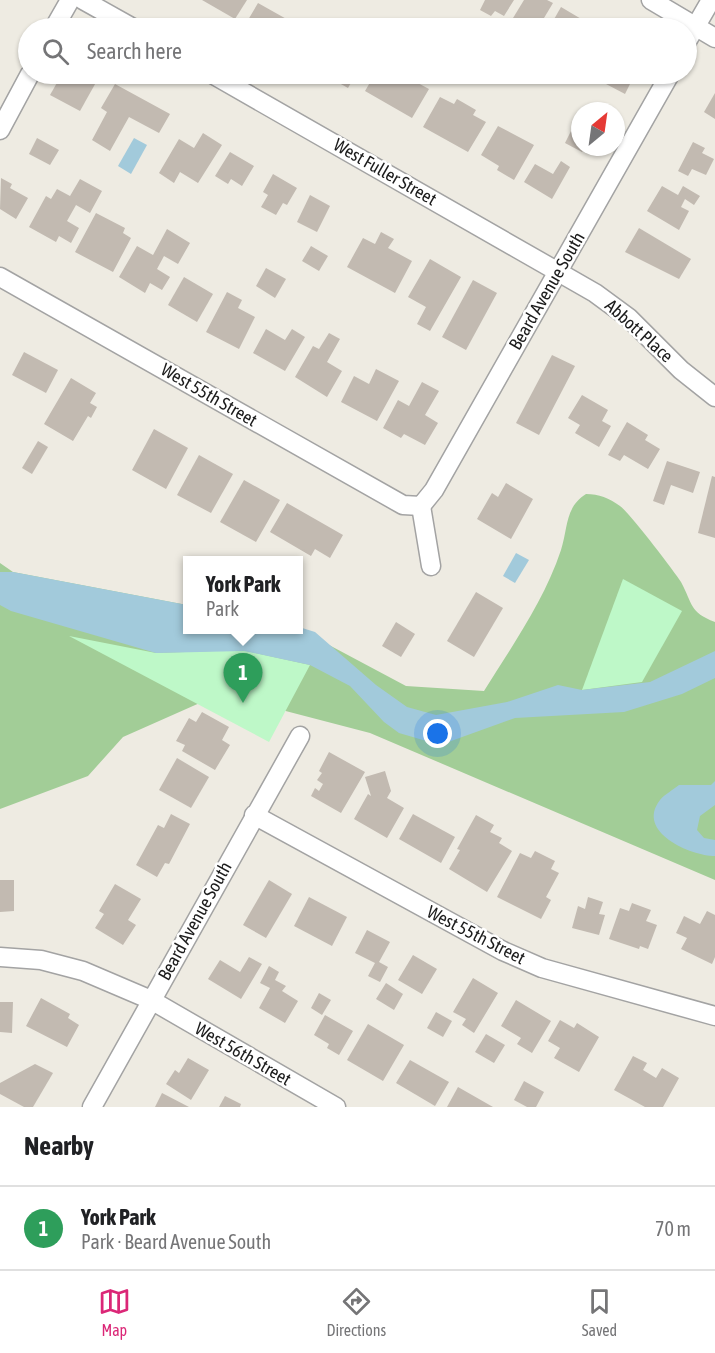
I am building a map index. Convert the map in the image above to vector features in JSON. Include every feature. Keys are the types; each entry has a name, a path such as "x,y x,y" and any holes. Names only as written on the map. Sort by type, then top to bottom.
{"street":[{"path":"59,18 69,0"},
{"path":"83,0 115,18"},
{"path":"651,0 681,18"},
{"path":"697,25 711,0"},
{"path":"697,28 715,38"},
{"path":"0,130 25,84"},
{"name":"West Fuller Street","path":"230,84 559,271"},
{"name":"Beard Avenue South","path":"421,506 434,490 664,84"},
{"name":"Abbott Place","path":"559,271 595,293 629,318 681,370 715,397"},
{"name":"West 55th Street","path":"0,277 403,505 421,506"},
{"path":"421,506 430,566"},
{"name":"Beard Avenue South","path":"92,1107 300,736"},
{"name":"West 55th Street","path":"254,815 503,951 542,968 715,1016"},
{"name":"West 56th Street","path":"0,957 41,960 83,971 151,1000 336,1107"}],"green space":[{"path":"586,494 595,495 620,506 677,576 696,611 715,622 715,880 370,733 220,694 123,737 88,776 0,809 0,563 13,572 183,604 183,634 303,634 303,631 406,686 484,691 546,587 561,550 568,519 579,499"},
{"path":"623,579 682,611 642,682 582,690"},
{"path":"69,636 156,653 242,650 310,665 269,742"}],"water":[{"path":"134,138 147,145 131,174 118,166"},
{"path":"516,553 529,560 515,583 503,576"},
{"path":"0,572 13,572 183,604 183,634 303,634 303,628 315,632 376,685 407,707 436,715 507,702 558,685 582,690 650,682 715,651 715,678 682,694 624,712 515,718 440,745 399,733 384,722 350,686 310,665 244,651 156,653 11,611 0,605"},
{"path":"715,781 715,805 700,816 697,830 704,838 715,840 715,856 680,847 660,832 655,822 654,812 662,798 679,785 711,785"}],"building":[{"path":"202,0 247,0 236,18"},
{"path":"485,0 514,0 504,16 495,11 491,16 480,10"},
{"path":"524,0 547,0 553,3 544,18 513,18"},
{"path":"258,3 285,18 249,18"},
{"path":"561,7 580,18 555,18"},
{"path":"56,84 95,84 80,111 50,95"},
{"path":"115,84 170,114 159,133 129,117 110,151 92,140 107,112 101,108"},
{"path":"369,84 420,84 429,89 412,118 365,91"},
{"path":"606,84 630,84 625,94"},
{"path":"715,93 715,119 704,112"},
{"path":"440,97 454,104 457,99 476,110 473,115 486,122 468,152 423,127"},
{"path":"498,126 534,145 514,180 497,170 499,166 481,155"},
{"path":"571,131 571,146 565,143"},
{"path":"203,133 222,145 198,183 180,172 174,183 159,173 179,139 194,148"},
{"path":"37,138 59,150 50,165 29,154"},
{"path":"693,142 705,148 702,153 714,159 706,175 692,169 688,176 678,171"},
{"path":"230,152 254,166 242,186 231,179 228,184 215,176"},
{"path":"561,161 570,167 552,199 524,182 535,164 553,174"},
{"path":"273,174 297,188 287,205 283,203 276,215 261,207 268,195 263,192"},
{"path":"1,178 12,184 10,188 28,198 16,219 0,209"},
{"path":"80,179 102,191 90,213 76,205 67,221 79,228 71,243 59,236 56,242 29,227 46,196 51,199 57,189 70,196"},
{"path":"662,186 678,195 683,186 700,196 694,205 685,199 681,207 689,211 679,230 647,211"},
{"path":"310,195 330,206 317,232 297,222"},
{"path":"96,213 125,228 123,233 131,238 113,272 75,252"},
{"path":"639,228 691,259 679,279 625,252"},
{"path":"167,229 190,243 178,264 164,256 157,269 170,277 162,290 150,283 145,293 119,277 137,246 153,255"},
{"path":"381,232 394,239 388,248 412,261 395,293 347,267 363,238 375,244"},
{"path":"311,246 328,256 319,271 302,261"},
{"path":"430,259 461,277 430,331 417,324 426,307 408,297"},
{"path":"266,268 286,279 275,298 256,286"},
{"path":"184,277 213,294 197,322 168,305"},
{"path":"473,280 497,293 466,350 442,337"},
{"path":"227,292 242,300 238,308 255,317 239,349 206,332"},
{"path":"266,329 285,340 292,329 305,337 285,371 253,353"},
{"path":"329,333 340,339 327,362 342,371 327,397 295,377 313,346 319,349"},
{"path":"24,352 58,370 46,393 12,375"},
{"path":"552,355 575,366 539,435 516,423"},
{"path":"376,369 399,381 377,421 341,402 354,376 369,384"},
{"path":"71,378 96,393 90,403 97,407 91,418 88,416 73,441 44,424"},
{"path":"422,382 439,391 425,415 438,423 425,445 404,434 401,438 383,428 398,400 409,406"},
{"path":"582,395 608,410 602,421 611,426 599,447 575,433 580,425 568,418"},
{"path":"627,422 648,435 645,440 660,449 648,469 624,455 620,461 608,455"},
{"path":"154,429 188,448 166,489 132,470"},
{"path":"38,441 48,447 32,474 22,468"},
{"path":"199,455 233,474 211,513 177,495"},
{"path":"667,461 700,472 693,493 671,485 664,505 653,501"},
{"path":"712,476 715,477 715,538 698,533"},
{"path":"244,480 280,500 256,542 220,522"},
{"path":"506,483 533,499 511,539 477,519 492,493 498,497"},
{"path":"287,503 343,535 330,558 315,549 311,556 270,532"},
{"path":"476,592 503,608 474,657 447,641"},
{"path":"396,622 415,634 401,657 382,646"},
{"path":"202,712 229,727 222,740 230,745 215,770 182,751 185,745 176,741 189,718 196,722"},
{"path":"329,752 365,772 341,813 311,796 315,788 319,791 323,784 317,780 322,773 319,771"},
{"path":"177,758 209,777 191,808 159,790"},
{"path":"385,771 391,791 387,798 404,808 387,838 354,819 368,794 371,796 365,777"},
{"path":"171,814 190,824 169,864 165,863 157,877 136,865 158,825 164,828"},
{"path":"413,814 455,837 441,863 399,839"},
{"path":"476,815 494,825 490,832 502,838 499,843 512,851 487,892 449,869"},
{"path":"535,851 555,861 551,869 559,873 546,897 551,900 541,919 497,897 520,853 531,858"},
{"path":"0,880 14,880 14,911 0,912"},
{"path":"269,880 292,894 266,938 243,925"},
{"path":"115,884 141,899 128,920 136,925 123,945 95,928 104,914 99,911"},
{"path":"309,897 347,917 332,946 294,926"},
{"path":"588,897 603,902 599,914 605,915 599,935 572,928 578,906 585,909"},
{"path":"632,903 651,910 646,921 657,925 648,949 640,946 639,949 609,939 620,908 629,911"},
{"path":"707,911 715,915 715,957 712,964 681,949 687,938 676,933 684,916 700,924"},
{"path":"367,930 390,942 379,962 388,967 380,982 368,976 375,963 355,953"},
{"path":"413,955 437,969 422,994 398,980"},
{"path":"249,957 262,964 241,999 208,979 220,960 240,972"},
{"path":"269,966 279,972 275,980 286,986 282,991 298,1001 285,1023 259,1008 270,988 260,983"},
{"path":"473,978 498,993 474,1033 462,1025 466,1019 453,1012"},
{"path":"386,983 403,994 394,1010 376,999"},
{"path":"319,993 331,1000 322,1015 311,1008"},
{"path":"41,998 70,1014 68,1018 79,1025 67,1047 26,1026"},
{"path":"516,1000 551,1021 532,1053 517,1044 521,1038 501,1026"},
{"path":"0,1002 13,1002 12,1033 0,1032"},
{"path":"436,1012 452,1021 443,1037 427,1028"},
{"path":"325,1015 353,1031 339,1055 327,1048 329,1044 314,1035"},
{"path":"560,1020 574,1028 577,1023 599,1037 579,1072 554,1058 560,1048 548,1041"},
{"path":"368,1024 404,1045 383,1081 347,1060"},
{"path":"486,1034 505,1045 494,1063 475,1052"},
{"path":"633,1056 647,1063 643,1070 656,1078 662,1068 679,1078 663,1107 645,1107 614,1090"},
{"path":"188,1058 209,1070 191,1100 166,1084 175,1070 179,1073"},
{"path":"410,1060 449,1082 435,1106 396,1083"},
{"path":"35,1064 53,1073 33,1107 24,1107 0,1094 0,1083"},
{"path":"524,1081 544,1092 536,1107 527,1107 514,1100"},
{"path":"458,1087 493,1107 447,1107"},
{"path":"162,1093 189,1107 155,1107"},
{"path":"225,1096 241,1104 240,1107 219,1107"}],"place":[{"name":"York Park","path":"243,703"}]}
